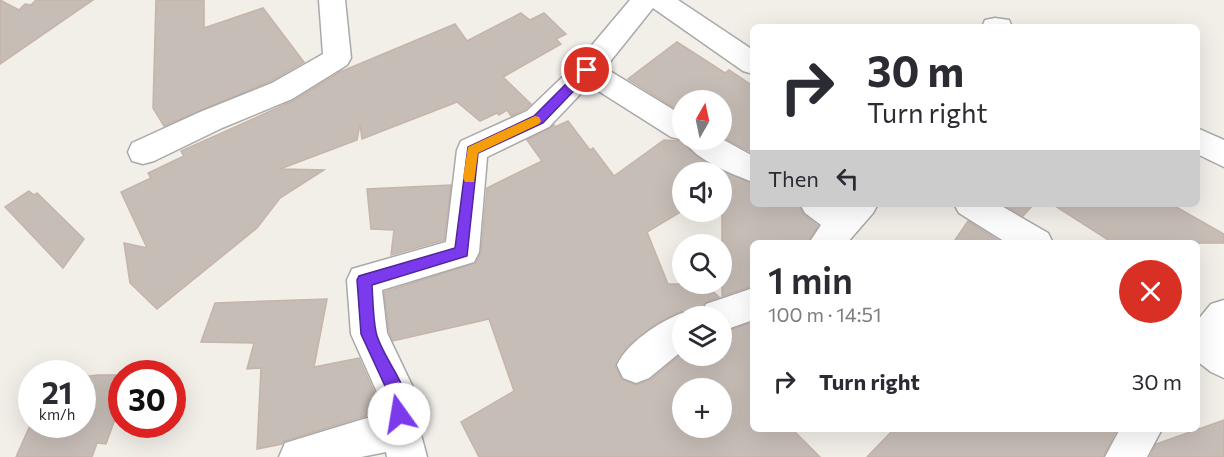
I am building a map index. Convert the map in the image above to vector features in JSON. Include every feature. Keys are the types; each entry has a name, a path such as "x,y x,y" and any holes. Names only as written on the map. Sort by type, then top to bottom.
{"street":[{"path":"143,152 211,120 282,91 337,58 332,0"},
{"path":"299,457 372,434 404,444 399,398 369,334 364,280 462,252 472,150 538,119 587,70 645,0"},
{"path":"659,0 750,62"},
{"path":"587,70 672,123"},
{"path":"1200,142 1224,155"},
{"path":"715,150 750,168"},
{"path":"820,207 844,223"},
{"path":"975,207 1031,240"},
{"path":"732,311 750,305"},
{"path":"636,365 672,338"},
{"path":"1125,457 1140,432"}],"building":[{"path":"0,0 19,10 25,4 31,5 36,0 93,0 0,64"},
{"path":"156,0 204,0 204,28 263,8 304,62 271,81 164,126 153,108"},
{"path":"521,13 530,20 544,13 566,34 556,39 561,44 503,77 531,104 526,109 511,116 507,110 480,121 457,102 362,139 360,124 357,140 280,169 324,170 280,198 257,228 157,309 130,283 124,243 147,248 121,192 151,178 148,173 184,156 181,151 293,101 340,72 455,24 467,41"},
{"path":"677,42 725,73 729,70 750,84 750,151 732,142 732,90 672,90 672,107 628,79"},
{"path":"568,121 590,150 593,148 614,176 664,140 672,140 672,150 690,150 704,162 672,162 672,217 647,232 668,284 672,284 672,294 716,294 719,297 704,303 703,306 672,306 672,316 653,326 627,347 615,366 622,380 637,385 650,380 672,362 672,366 732,366 732,329 750,323 750,432 795,432 820,457 479,457 461,422 514,391 489,319 393,341 389,332 384,292 476,263 481,252 487,188 542,161 527,140 554,125 555,127"},
{"path":"732,175 750,183 750,207 800,207 804,215 818,226 809,240 750,240 750,287 732,293 732,234 722,234 722,222 732,222"},
{"path":"451,185 444,240 391,255 394,230 371,229 367,189"},
{"path":"29,191 34,195 37,193 84,239 63,268 5,207"},
{"path":"1007,207 1031,207 1023,216"},
{"path":"1057,207 1176,207 1224,234 1224,243 1200,243 1200,240 1108,240"},
{"path":"968,221 997,240 955,240"},
{"path":"327,299 314,367 359,358 374,392 375,413 284,441 282,444 257,449 261,368 247,369 254,343 201,342 215,303"},
{"path":"96,375 108,375 108,438 106,444 97,443 92,457 16,457 24,438 96,438"},
{"path":"1224,420 1224,457 1150,457 1156,444 1190,432 1200,432 1200,428"},
{"path":"891,432 1116,432 1103,457 867,457"}],"slow traffic":[{"path":"469,178 472,150 535,121"}],"route":[{"path":"399,414 399,398 369,334 364,280 462,252 472,150 538,119 587,70"}]}
